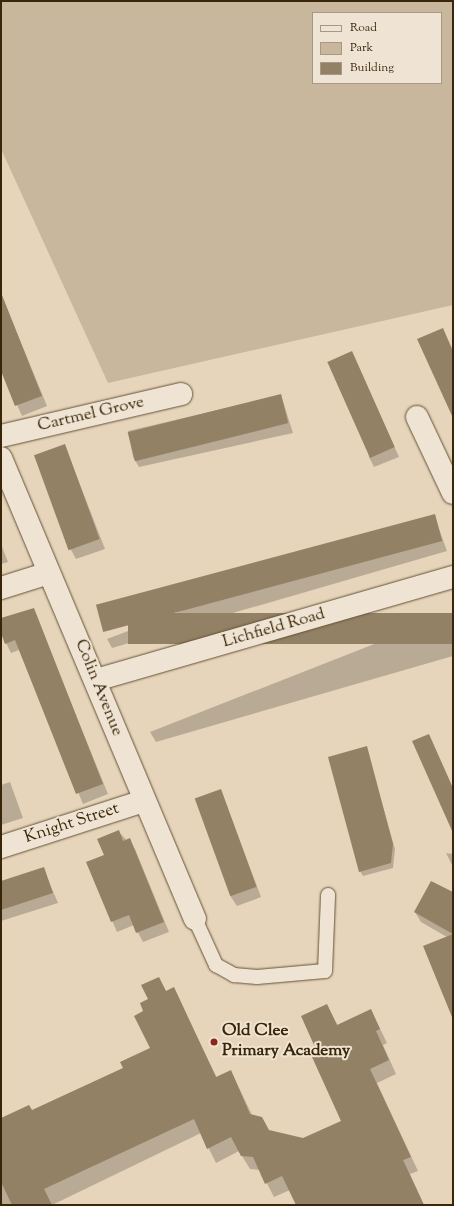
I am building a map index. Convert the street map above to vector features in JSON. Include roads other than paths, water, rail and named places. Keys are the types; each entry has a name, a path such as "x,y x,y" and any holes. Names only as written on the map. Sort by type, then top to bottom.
{"street":[{"name":"Cartmel Grove","path":"1,436 181,394"},
{"path":"417,417 453,493"},
{"name":"Colin Avenue","path":"1,458 96,680 143,801 195,919"},
{"path":"1,588 49,573"},
{"name":"Lichfield Road","path":"96,680 453,577"},
{"name":"Knight Street","path":"1,847 143,801"}],"lane":[{"path":"195,919 216,965 234,975 257,977 325,971 328,895"}],"place":[{"name":"Old Clee Primary Academy","path":"214,1042"}]}
